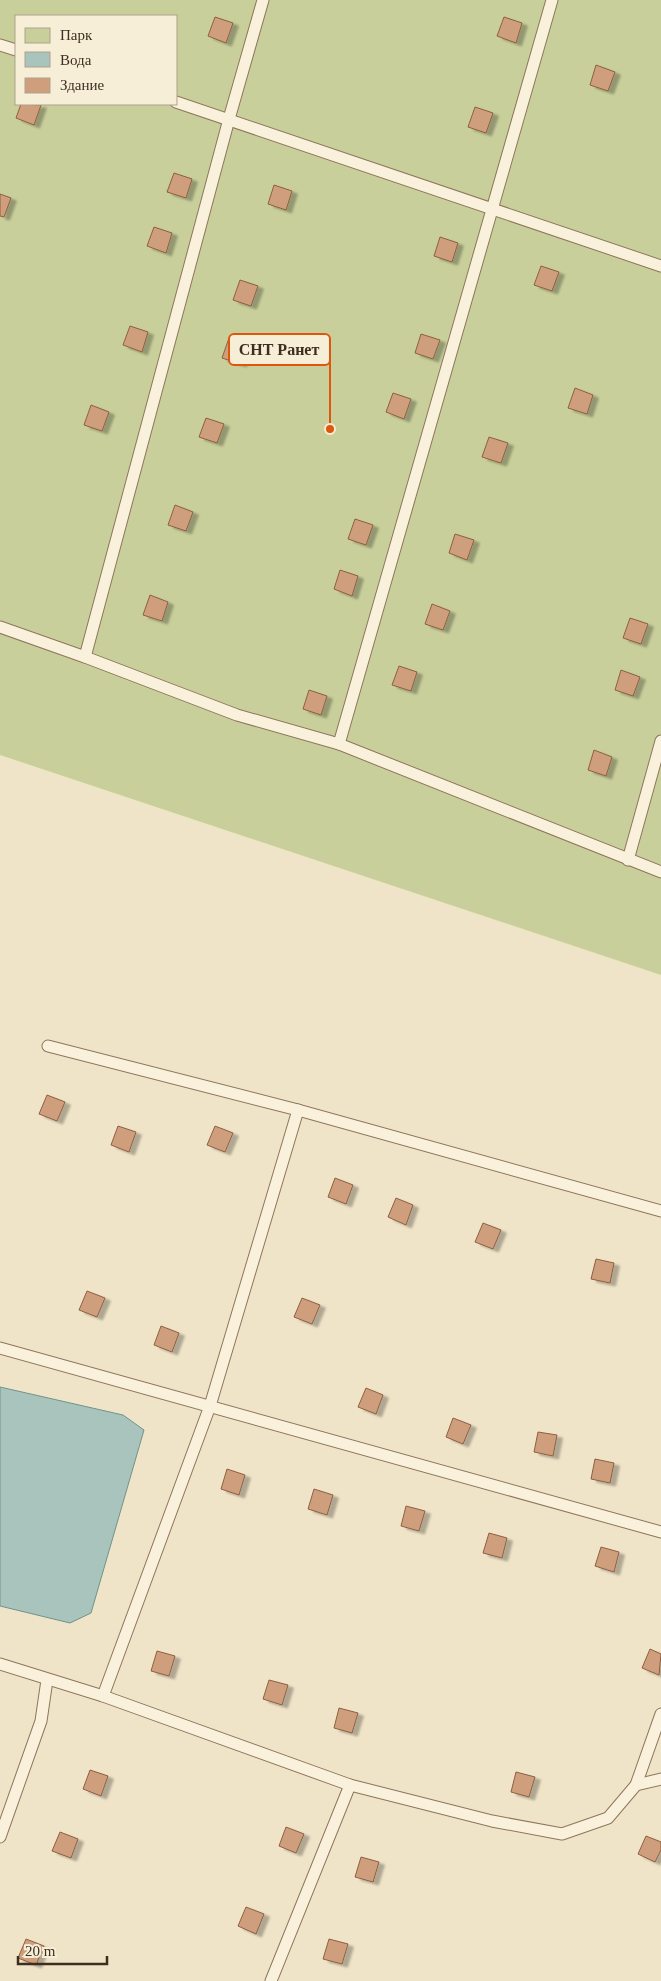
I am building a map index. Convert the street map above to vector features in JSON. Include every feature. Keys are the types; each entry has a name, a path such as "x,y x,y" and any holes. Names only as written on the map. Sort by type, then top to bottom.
{"lane":[{"path":"85,657 262,0"},
{"path":"339,744 552,0"},
{"path":"0,45 15,50"},
{"path":"178,103 661,266"},
{"path":"0,627 238,715 339,744 661,872"},
{"path":"628,860 661,741"},
{"path":"48,1046 298,1110 661,1211"},
{"path":"103,1696 210,1406 298,1110"},
{"path":"0,1348 661,1532"},
{"path":"0,1664 103,1696 350,1785 492,1820 562,1834 608,1818 636,1785 661,1714"},
{"path":"0,1837 42,1721 47,1680"},
{"path":"636,1785 661,1780"},
{"path":"271,1981 350,1785"}],"green space":[{"path":"0,0 661,0 661,975 0,755"}],"water":[{"path":"0,1387 123,1415 144,1430 91,1613 70,1623 0,1606"}],"building":[{"path":"215,17 233,23 226,43 208,36"},
{"path":"504,17 522,23 516,43 497,36"},
{"path":"596,65 615,72 608,91 590,85"},
{"path":"21,105 41,105 34,125 16,118"},
{"path":"475,107 493,113 486,133 468,127"},
{"path":"174,173 192,179 186,198 167,192"},
{"path":"274,185 292,191 286,210 268,204"},
{"path":"0,194 11,198 4,217 0,216"},
{"path":"154,227 172,233 166,253 147,246"},
{"path":"440,237 458,243 452,262 434,256"},
{"path":"541,266 559,272 552,291 534,285"},
{"path":"240,280 258,286 251,306 233,300"},
{"path":"130,326 148,332 142,352 123,345"},
{"path":"421,334 440,340 433,359 415,353"},
{"path":"229,338 247,345 241,364 222,358"},
{"path":"575,388 593,395 587,414 568,408"},
{"path":"393,393 411,399 404,419 386,412"},
{"path":"91,405 109,412 102,431 84,425"},
{"path":"206,418 224,424 217,443 199,437"},
{"path":"489,437 508,443 501,463 482,457"},
{"path":"175,505 193,512 186,531 168,525"},
{"path":"355,519 373,525 366,545 348,539"},
{"path":"455,534 474,540 467,560 449,553"},
{"path":"340,570 358,576 352,596 334,589"},
{"path":"150,595 168,602 162,621 143,615"},
{"path":"432,604 450,611 443,630 425,624"},
{"path":"630,618 648,624 641,644 623,638"},
{"path":"399,666 417,672 411,691 392,685"},
{"path":"621,670 640,677 633,696 615,690"},
{"path":"309,690 327,696 321,715 303,709"},
{"path":"594,750 612,757 606,776 588,770"},
{"path":"47,1095 65,1102 57,1121 39,1114"},
{"path":"118,1126 136,1132 129,1152 111,1145"},
{"path":"215,1126 233,1133 225,1152 207,1145"},
{"path":"335,1178 353,1185 346,1204 328,1197"},
{"path":"396,1198 413,1205 406,1225 388,1217"},
{"path":"483,1223 501,1230 493,1249 475,1242"},
{"path":"596,1259 614,1263 610,1283 591,1279"},
{"path":"87,1291 105,1298 97,1317 79,1310"},
{"path":"302,1298 320,1305 312,1324 294,1317"},
{"path":"161,1326 179,1333 172,1352 154,1345"},
{"path":"366,1388 383,1395 376,1414 358,1407"},
{"path":"453,1418 471,1425 463,1444 446,1437"},
{"path":"538,1432 557,1435 553,1456 534,1452"},
{"path":"595,1459 614,1463 610,1483 591,1479"},
{"path":"227,1469 245,1475 239,1495 221,1489"},
{"path":"314,1489 333,1495 327,1515 308,1509"},
{"path":"406,1506 425,1511 419,1531 401,1526"},
{"path":"489,1533 507,1538 502,1558 483,1553"},
{"path":"601,1547 619,1552 614,1572 595,1566"},
{"path":"650,1649 661,1654 659,1675 642,1668"},
{"path":"157,1651 175,1656 169,1676 151,1671"},
{"path":"269,1680 288,1685 282,1705 263,1699"},
{"path":"339,1708 358,1713 352,1733 334,1728"},
{"path":"90,1770 108,1776 101,1796 83,1789"},
{"path":"516,1772 535,1777 529,1797 511,1792"},
{"path":"286,1827 304,1834 296,1853 279,1846"},
{"path":"60,1832 78,1839 71,1858 52,1851"},
{"path":"646,1836 661,1842 661,1850 655,1862 638,1854"},
{"path":"361,1857 379,1862 373,1882 355,1877"},
{"path":"246,1907 264,1914 256,1934 238,1926"},
{"path":"26,1939 44,1946 36,1965 18,1958"},
{"path":"329,1939 348,1944 342,1964 323,1959"}],"place":[{"name":"СНТ Ранет","path":"330,429"}]}
